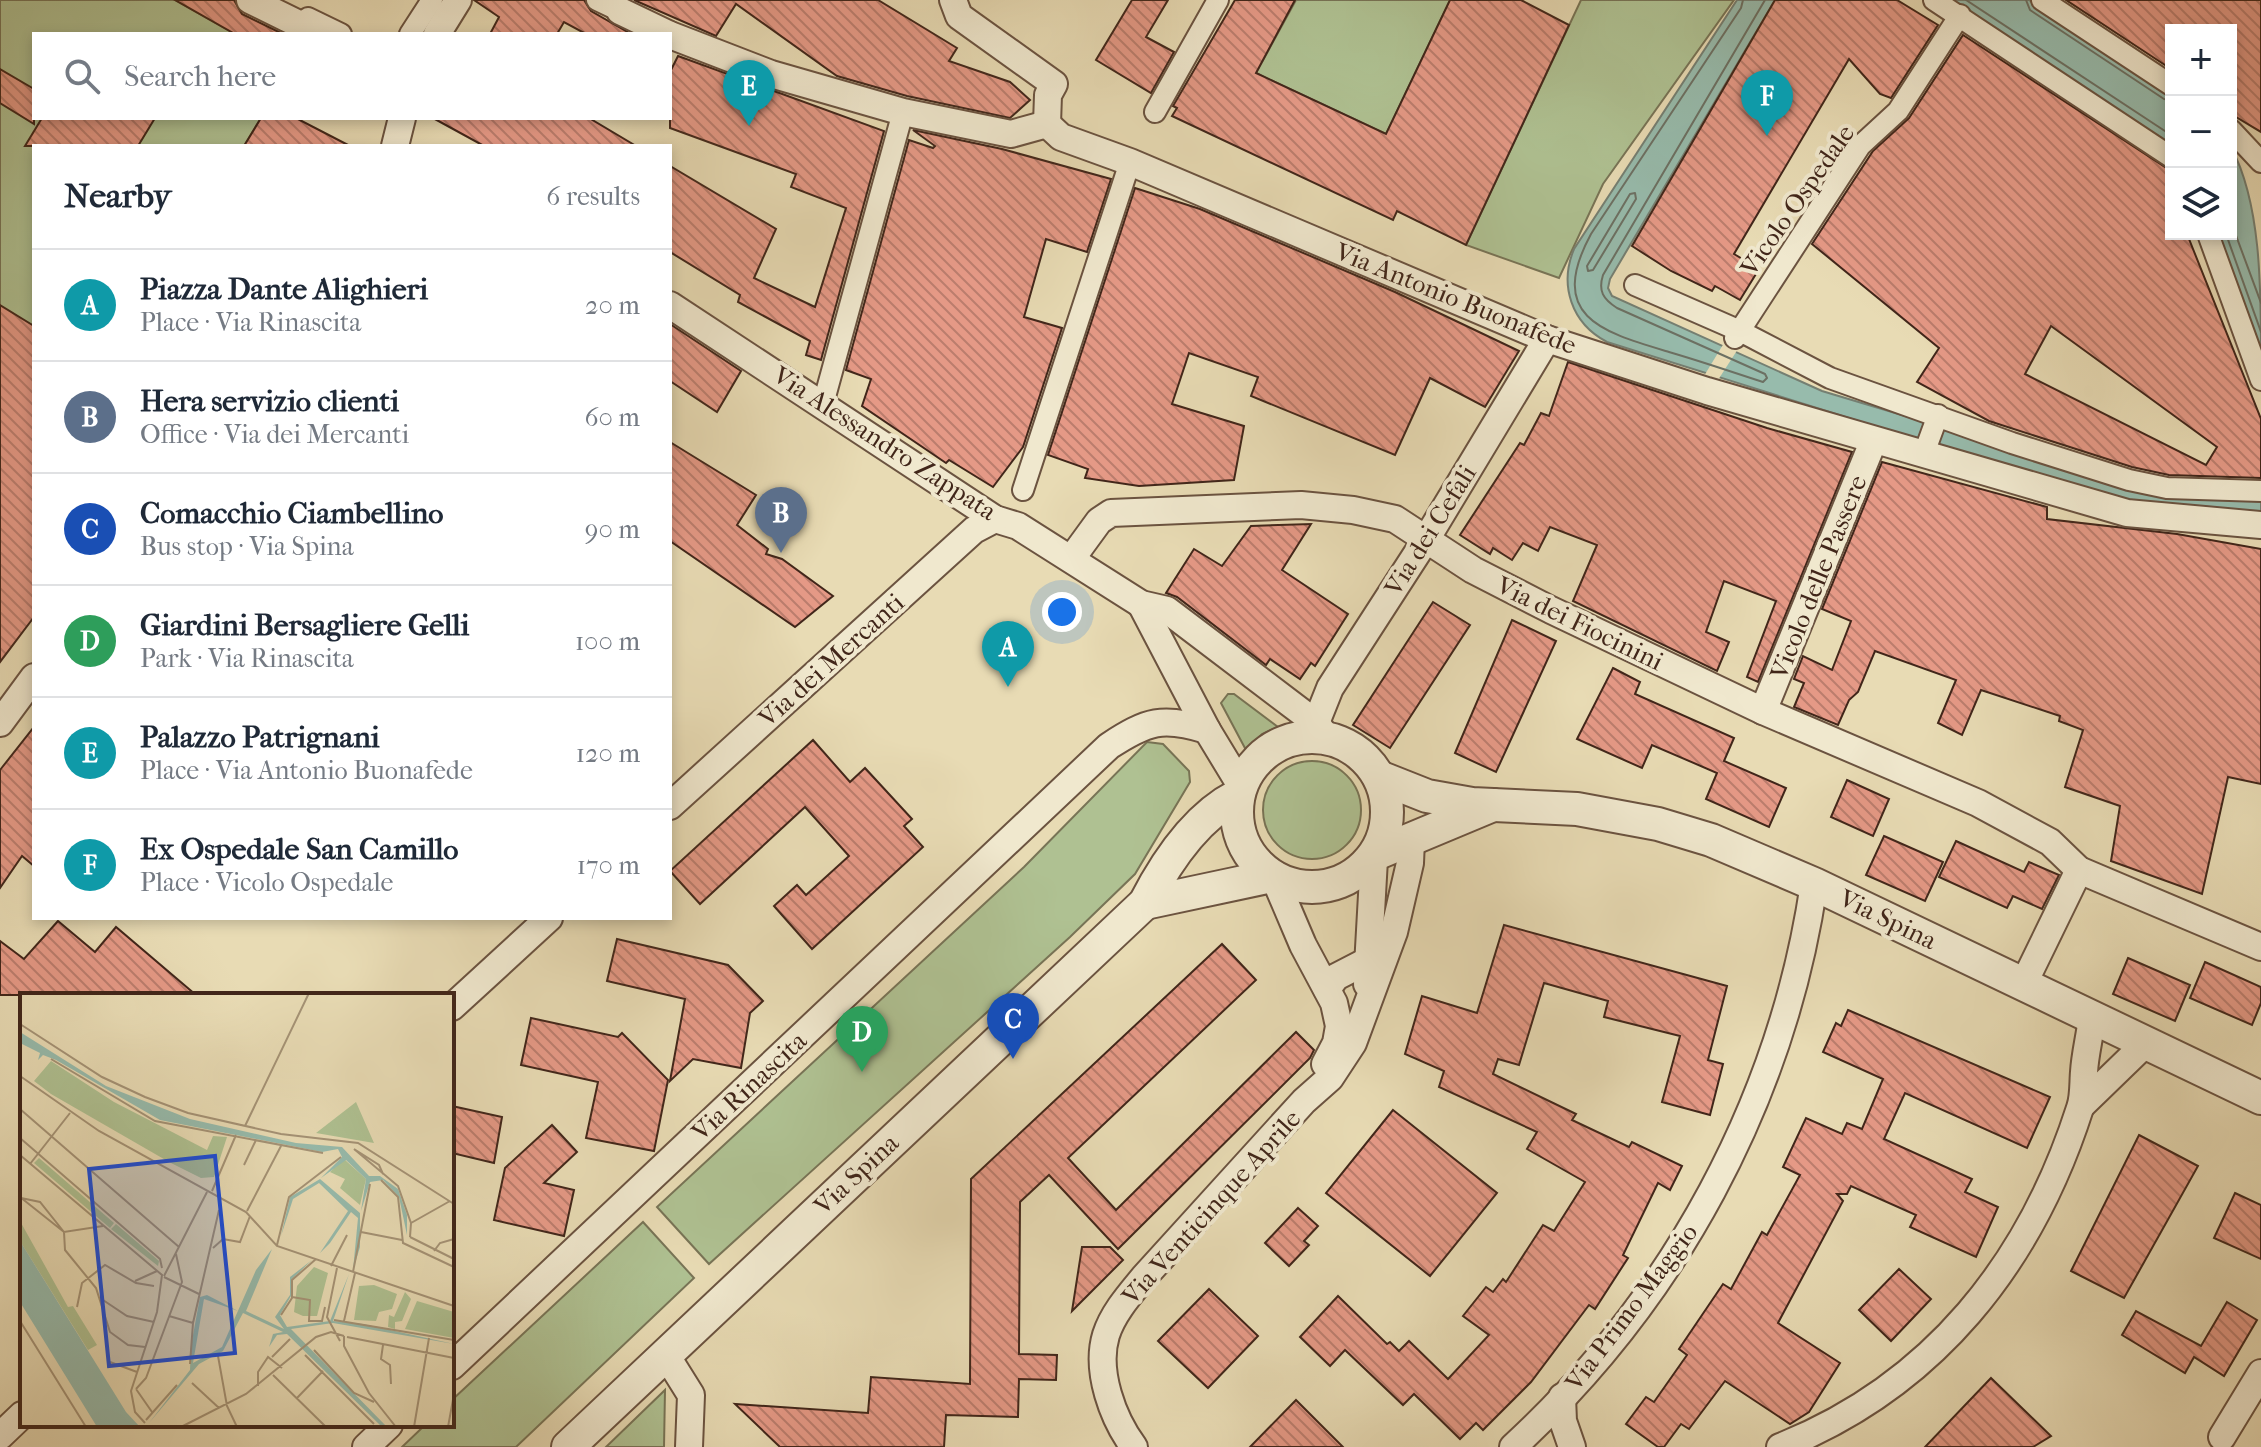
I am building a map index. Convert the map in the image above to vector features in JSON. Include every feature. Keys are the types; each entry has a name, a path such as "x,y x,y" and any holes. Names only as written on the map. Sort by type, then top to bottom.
{"street":[{"path":"250,0 315,32"},
{"path":"272,0 337,32"},
{"path":"411,32 432,0"},
{"path":"438,32 458,0"},
{"path":"672,35 771,74 903,112 1011,134 1047,124 1048,95 1054,84 959,16 953,0"},
{"path":"1155,112 1218,0"},
{"path":"1934,0 2165,153"},
{"path":"2042,0 2165,81"},
{"path":"609,6 665,32"},
{"name":"Vicolo Ospedale","path":"1738,334 1860,146 1898,111 1960,15"},
{"path":"823,404 903,112"},
{"name":"Via Antonio Buonafede","path":"1047,124 1061,137 1130,162 1547,339 1709,386 1873,442 1925,451 2127,513 2261,525"},
{"path":"2237,136 2261,162"},
{"path":"1023,490 1130,162"},
{"path":"2210,240 2261,380"},
{"path":"1635,285 1830,378 1936,420 2129,480 2201,492 2261,491"},
{"name":"Via Alessandro Zappata","path":"672,306 995,519 1018,526 1141,604 1167,610 1322,731"},
{"name":"Via dei Cefali","path":"1322,731 1330,688 1427,538 1547,339"},
{"path":"1925,451 1936,420"},
{"name":"Vicolo delle Passere","path":"1763,711 1873,442"},
{"name":"Via dei Fiocinini","path":"1072,558 1099,521 1111,513 1301,505 1395,519 1473,570 1538,604 1763,711 1978,803 2050,842 2079,870 2261,947"},
{"name":"Via dei Mercanti","path":"672,804 974,530 995,519"},
{"name":"Via Alessandro Zappata","path":"1141,604 1239,791"},
{"path":"0,723 32,680"},
{"name":"Via Rinascita","path":"454,1364 1109,746 1145,724 1163,721 1180,722 1207,730"},
{"path":"1322,731 1362,756 1379,777 1385,796 1385,828 1376,856 1343,880 1326,886 1308,887 1273,876 1254,861 1240,836 1239,791 1254,764 1274,747 1322,731"},
{"name":"Via Spina","path":"1379,777 1427,796 1577,809 1658,824 1711,840 1814,884 2261,1098"},
{"name":"Via Spina","path":"568,1447 1145,903 1170,859 1211,813 1239,791"},
{"name":"Via Spina","path":"1376,856 1494,804"},
{"name":"Via Venticinque Aprile","path":"1134,1447 1122,1431 1111,1403 1105,1377 1106,1335 1121,1305 1144,1277 1304,1101 1330,1078 1353,1043 1394,932 1410,863 1411,840"},
{"name":"Via Venticinque Aprile","path":"1367,999 1376,856"},
{"path":"2023,985 2079,870"},
{"path":"1145,903 1273,876"},
{"name":"Via Venticinque Aprile","path":"1273,876 1303,945 1327,989 1339,1026 1336,1043 1304,1101"},
{"name":"Via Primo Maggio","path":"1513,1447 1562,1397 1654,1285 1700,1216 1750,1115 1781,1034 1802,957 1814,884"},
{"path":"454,1005 547,920"},
{"path":"1327,989 1336,977 1367,961"},
{"path":"1780,1447 1820,1431 1872,1402 1930,1357 1971,1313 2041,1205 2082,1105 2092,1017"},
{"path":"2082,1105 2146,1043"},
{"path":"666,1355 691,1395 689,1447"},
{"path":"2222,1437 2261,1373"},
{"name":"Via Primo Maggio","path":"1562,1397 1563,1421 1572,1447"},
{"path":"0,1436 20,1417"},
{"path":"366,1447 387,1427"}],"green space":[{"path":"0,0 175,0 231,32 32,32 32,120 260,120 245,144 32,144 32,508 0,558"},
{"path":"1296,0 1450,0 1386,134 1256,73"},
{"path":"1581,0 1734,0 1603,184 1559,278 1466,245"},
{"path":"1228,694 1234,694 1278,727 1262,734 1246,750 1221,703"},
{"path":"1147,742 1163,744 1189,771 1190,782 1135,874 1070,937 709,1264 657,1207 1024,867"},
{"path":"1312,761 1331,765 1346,776 1357,791 1361,810 1357,829 1346,844 1331,855 1312,859 1293,855 1278,844 1267,829 1263,810 1267,791 1278,776 1293,765"},
{"path":"643,1222 694,1278 516,1447 402,1447 423,1427 454,1427 454,1398"},
{"path":"665,1390 664,1447 606,1447"}],"water":[{"path":"1737,0 1775,0 1610,279 1608,288 1612,296 1822,391 2135,485 2261,496 2261,513 2133,501 1935,445 1607,342 1585,325 1571,302 1568,289 1574,249"},
{"path":"1951,0 2029,0 2165,90 2165,141"},
{"path":"2237,160 2254,220 2261,354 2220,240 2237,240"}],"pier":[{"path":"1724,343 1738,349 1718,380 1704,376"}],"building":[{"path":"175,0 234,0 242,14 279,32 231,32"},
{"path":"474,0 584,0 591,11 628,32 582,32 564,22 558,32 491,32 499,17"},
{"path":"634,0 878,0 957,48 949,61 1010,82 1030,100 1010,118 907,96 837,76 736,4 716,36"},
{"path":"1132,0 1168,0 1146,37 1174,52 1151,93 1096,60"},
{"path":"1235,0 1295,0 1256,73 1386,134 1450,0 1521,0 1569,25 1466,245 1397,211 1393,220 1172,116 1177,108 1173,106"},
{"path":"1775,0 1897,0 1938,25 1891,98 1880,94 1849,59 1734,254 1759,269 1740,300 1715,286 1712,291 1671,271 1632,246"},
{"path":"2066,0 2261,0 2261,132 2237,118 2237,24 2165,24 2165,65"},
{"path":"1963,35 2165,167 2165,240 2189,240 2261,419 2261,478 2169,475 2132,467 1989,421 1917,382 1939,348 1812,244 1873,151 1909,118","holes":["2051,326 2217,447 2206,465 2025,374"]},
{"path":"678,56 884,131 821,360 806,355 810,341 738,302 740,295 672,253 672,167 776,229 754,278 815,307 846,208 791,187 796,174 670,128 672,68"},
{"path":"0,69 32,88 34,124 0,103"},
{"path":"41,120 154,120 139,144 25,146"},
{"path":"260,120 300,120 346,144 245,144"},
{"path":"437,120 592,120 633,144 480,144"},
{"path":"913,130 1002,149 1111,179 1087,252 1046,239 1024,317 1062,328 1023,447 993,487 949,460 946,463 862,406 871,379 846,370 909,140 935,146"},
{"path":"1135,188 1200,209 1395,292 1519,351 1485,407 1430,378 1395,455 1251,396 1258,377 1189,353 1172,404 1244,426 1234,480 1139,486 1085,478 1088,469 1048,455"},
{"path":"0,305 32,325 32,620 0,662"},
{"path":"672,325 741,371 717,412 672,382"},
{"path":"1568,362 1767,428 1852,452 1758,682 1747,677 1776,601 1724,581 1706,632 1729,642 1717,671 1573,601 1597,545 1550,527 1538,551 1523,543 1512,560 1493,548 1490,554 1460,535 1520,443 1524,445 1541,413 1549,416"},
{"path":"672,443 756,495 737,525 768,549 766,554 782,559 833,596 795,627 672,542"},
{"path":"1882,462 2047,507 2047,519 2177,534 2261,549 2261,784 2228,777 2202,894 2111,861 2120,806 2065,787 2083,730 2059,721 2060,716 1981,690 1962,735 1938,723 1956,680 1875,651 1858,692 1849,700 1838,725 1794,707 1804,683 1794,679 1803,656 1832,670 1851,621 1822,609"},
{"path":"1311,524 1282,570 1348,614 1315,666 1311,663 1300,679 1270,659 1266,665 1177,597 1166,593 1194,549 1222,566 1251,526"},
{"path":"1433,602 1470,625 1390,748 1353,725"},
{"path":"1512,620 1556,641 1496,772 1455,753"},
{"path":"1613,668 1640,682 1635,694 1734,738 1724,761 1786,788 1769,827 1706,799 1717,773 1652,745 1642,768 1577,739"},
{"path":"32,730 32,864 22,856 0,888 0,770"},
{"path":"813,740 850,782 865,768 912,819 904,826 923,847 812,949 774,906 797,885 806,895 849,856 805,807 700,904 672,873 672,869"},
{"path":"1847,780 1889,799 1873,836 1831,817"},
{"path":"1884,836 1943,862 1925,901 1866,875"},
{"path":"1956,841 2024,872 2029,862 2059,875 2042,909 2013,896 2007,908 1939,877"},
{"path":"58,921 95,952 116,927 194,993 0,995 0,941 24,959"},
{"path":"1504,925 1727,986 1708,1060 1723,1064 1710,1115 1662,1102 1680,1036 1604,1017 1608,1001 1544,983 1519,1065 1498,1059 1493,1074 1576,1114 1572,1120 1629,1147 1632,1142 1682,1166 1670,1190 1658,1183 1623,1255 1628,1258 1595,1309 1589,1305 1531,1382 1483,1430 1476,1423 1460,1439 1414,1394 1403,1405 1345,1350 1330,1366 1300,1337 1338,1296 1387,1344 1390,1342 1399,1351 1409,1341 1448,1379 1489,1335 1463,1316 1486,1287 1493,1292 1503,1279 1506,1282 1543,1225 1554,1231 1585,1182 1527,1149 1537,1132 1439,1087 1444,1071 1405,1054 1422,996 1477,1013"},
{"path":"617,939 728,965 763,1001 750,1013 741,1068 693,1059 670,1081 685,999 607,981"},
{"path":"1222,944 1256,980 1068,1158 1116,1210 1296,1032 1314,1050 1310,1058 1118,1249 1049,1175 1020,1202 1019,1354 1057,1355 1056,1380 1019,1379 1018,1417 946,1415 944,1447 780,1447 735,1404 868,1413 871,1377 970,1384 971,1179"},
{"path":"2128,958 2190,985 2175,1021 2113,994"},
{"path":"2205,962 2261,987 2261,1003 2252,1025 2190,998"},
{"path":"1848,1010 2050,1097 2027,1148 1905,1093 1884,1139 1972,1179 1965,1192 1998,1207 1976,1257 1910,1227 1916,1215 1851,1186 1847,1194 1837,1194 1843,1201 1778,1323 1840,1363 1809,1412 1790,1424 1725,1381 1689,1429 1681,1424 1664,1447 1658,1447 1626,1424 1646,1397 1654,1402 1687,1355 1679,1349 1723,1284 1731,1289 1762,1232 1767,1235 1800,1175 1783,1167 1806,1118 1842,1134 1847,1123 1862,1129 1883,1079 1823,1052 1836,1023 1841,1026"},
{"path":"531,1018 618,1037 622,1033 668,1080 654,1151 586,1138 598,1082 521,1065"},
{"path":"454,1106 502,1117 494,1163 454,1153"},
{"path":"1393,1110 1497,1193 1430,1276 1326,1193"},
{"path":"552,1125 577,1152 544,1183 574,1190 564,1236 494,1220 505,1168"},
{"path":"2139,1135 2198,1166 2124,1298 2071,1271"},
{"path":"2235,1193 2261,1205 2261,1259 2214,1238"},
{"path":"1298,1208 1318,1226 1304,1241 1309,1245 1289,1266 1265,1243"},
{"path":"1082,1247 1110,1247 1123,1260 1072,1311"},
{"path":"1899,1269 1931,1299 1891,1341 1859,1310"},
{"path":"1209,1289 1258,1336 1208,1388 1158,1341"},
{"path":"2227,1302 2257,1320 2224,1376 2194,1357 2185,1373 2122,1335 2136,1311 2201,1346"},
{"path":"1991,1378 2051,1436 2033,1447 1925,1447"},
{"path":"1296,1400 1343,1447 1250,1447"}],"place":[{"name":"Palazzo Patrignani","path":"749,126"},
{"name":"Ex Ospedale San Camillo","path":"1767,136"},
{"name":"Hera servizio clienti","path":"781,553"},
{"name":"Piazza Dante Alighieri","path":"1008,687"},
{"name":"Comacchio Ciambellino","path":"1013,1059"},
{"name":"Giardini Bersagliere Gelli","path":"862,1072"}]}
